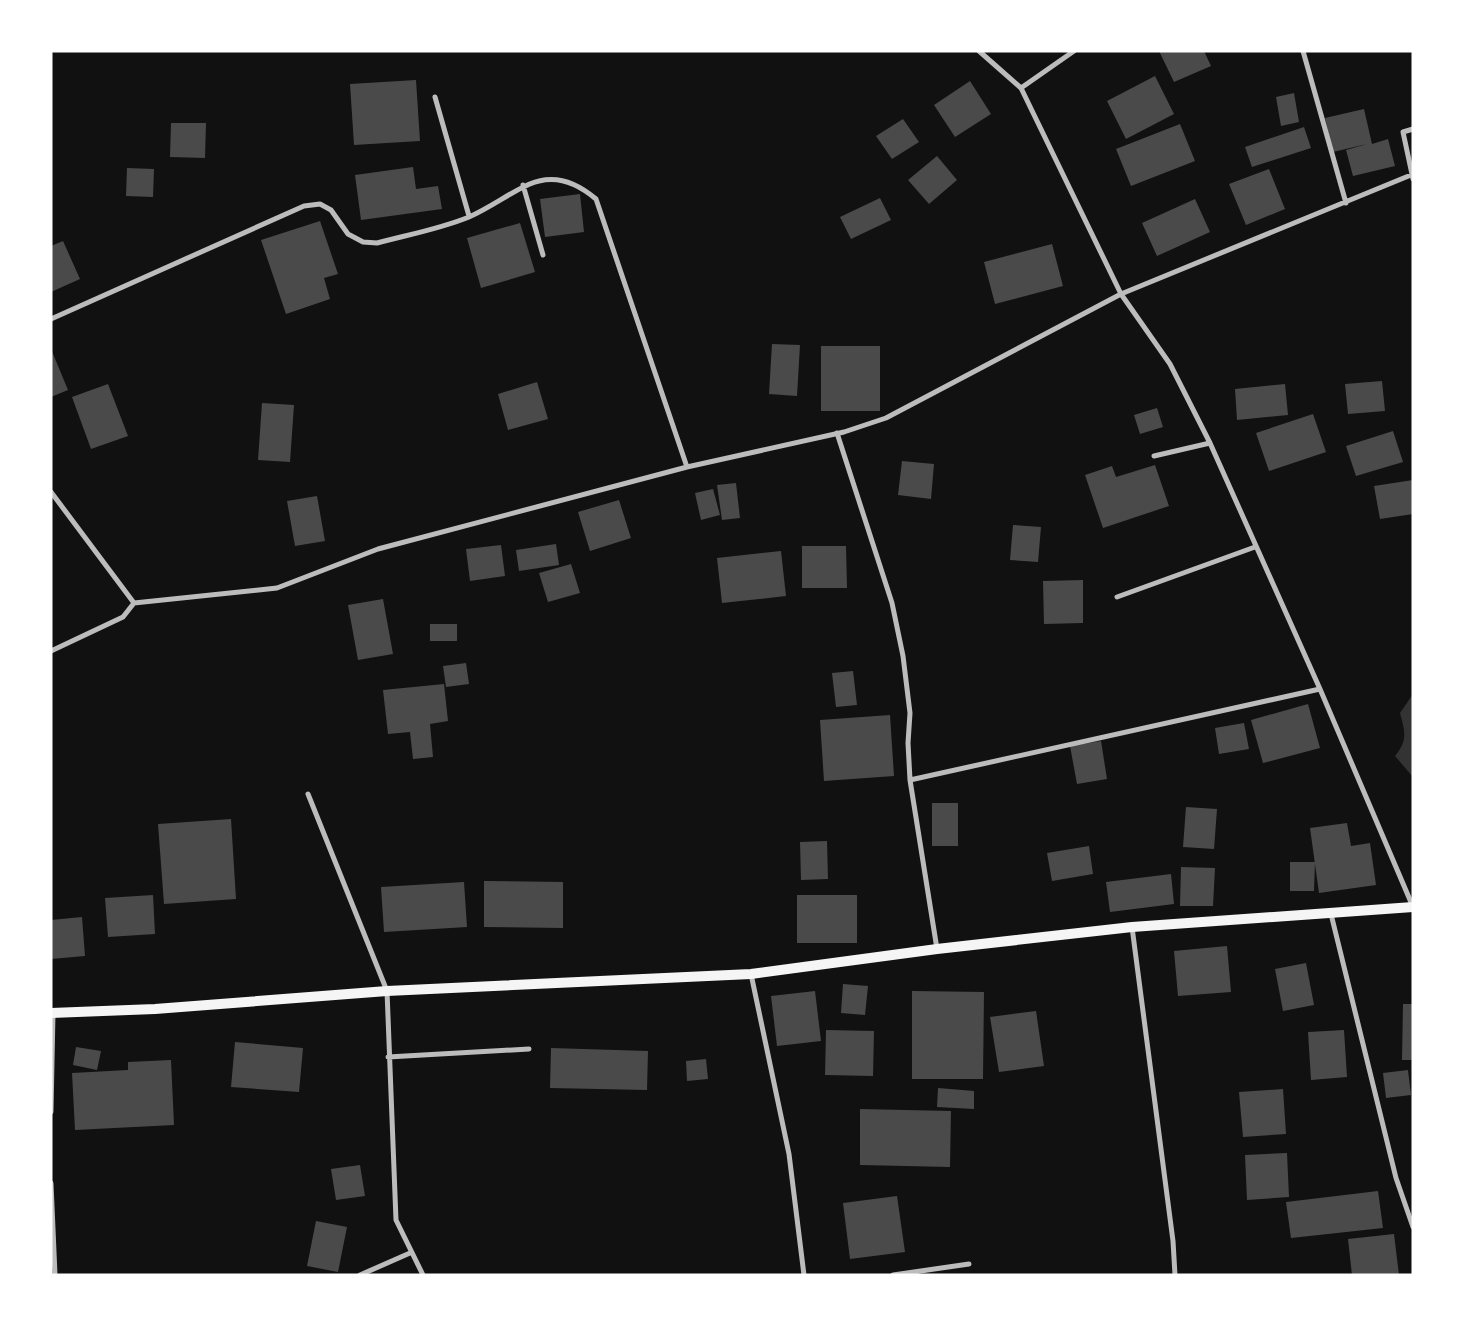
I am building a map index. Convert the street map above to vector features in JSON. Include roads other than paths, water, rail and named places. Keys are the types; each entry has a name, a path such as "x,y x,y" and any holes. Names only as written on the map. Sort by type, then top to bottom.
{"main road":[{"path":"52,1013 155,1009 387,991 751,974 937,949 1132,927 1413,907"}],"street":[{"path":"979,51 1020,88 1121,294 1170,364 1210,444 1320,689 1413,907"},
{"path":"1020,88 1074,51"},
{"path":"1303,51 1346,203"},
{"path":"435,97 469,216"},
{"path":"51,651 123,617 134,603 277,588 378,549 687,466 844,432 886,418 1121,294 1412,177 1403,132 1413,129"},
{"path":"51,319 304,206 320,204 331,210 348,234 363,242 377,243 469,216 523,186 552,179 581,186 596,199 687,466"},
{"path":"523,186 542,255"},
{"path":"837,432 892,603 903,656 910,713 908,743 910,780 937,949"},
{"path":"1154,456 1210,444"},
{"path":"51,492 134,603"},
{"path":"1117,596 1255,547"},
{"path":"910,780 1320,689"},
{"path":"308,794 387,991 388,1057 396,1220 410,1253 423,1275"},
{"path":"1330,914 1396,1178 1413,1227"},
{"path":"1132,927 1173,1241 1175,1275"},
{"path":"751,974 790,1154 804,1275"},
{"path":"51,1112 52,1013"},
{"path":"388,1057 529,1049"},
{"path":"51,1184 55,1275"},
{"path":"360,1275 410,1253"},
{"path":"893,1275 969,1264"}]}
